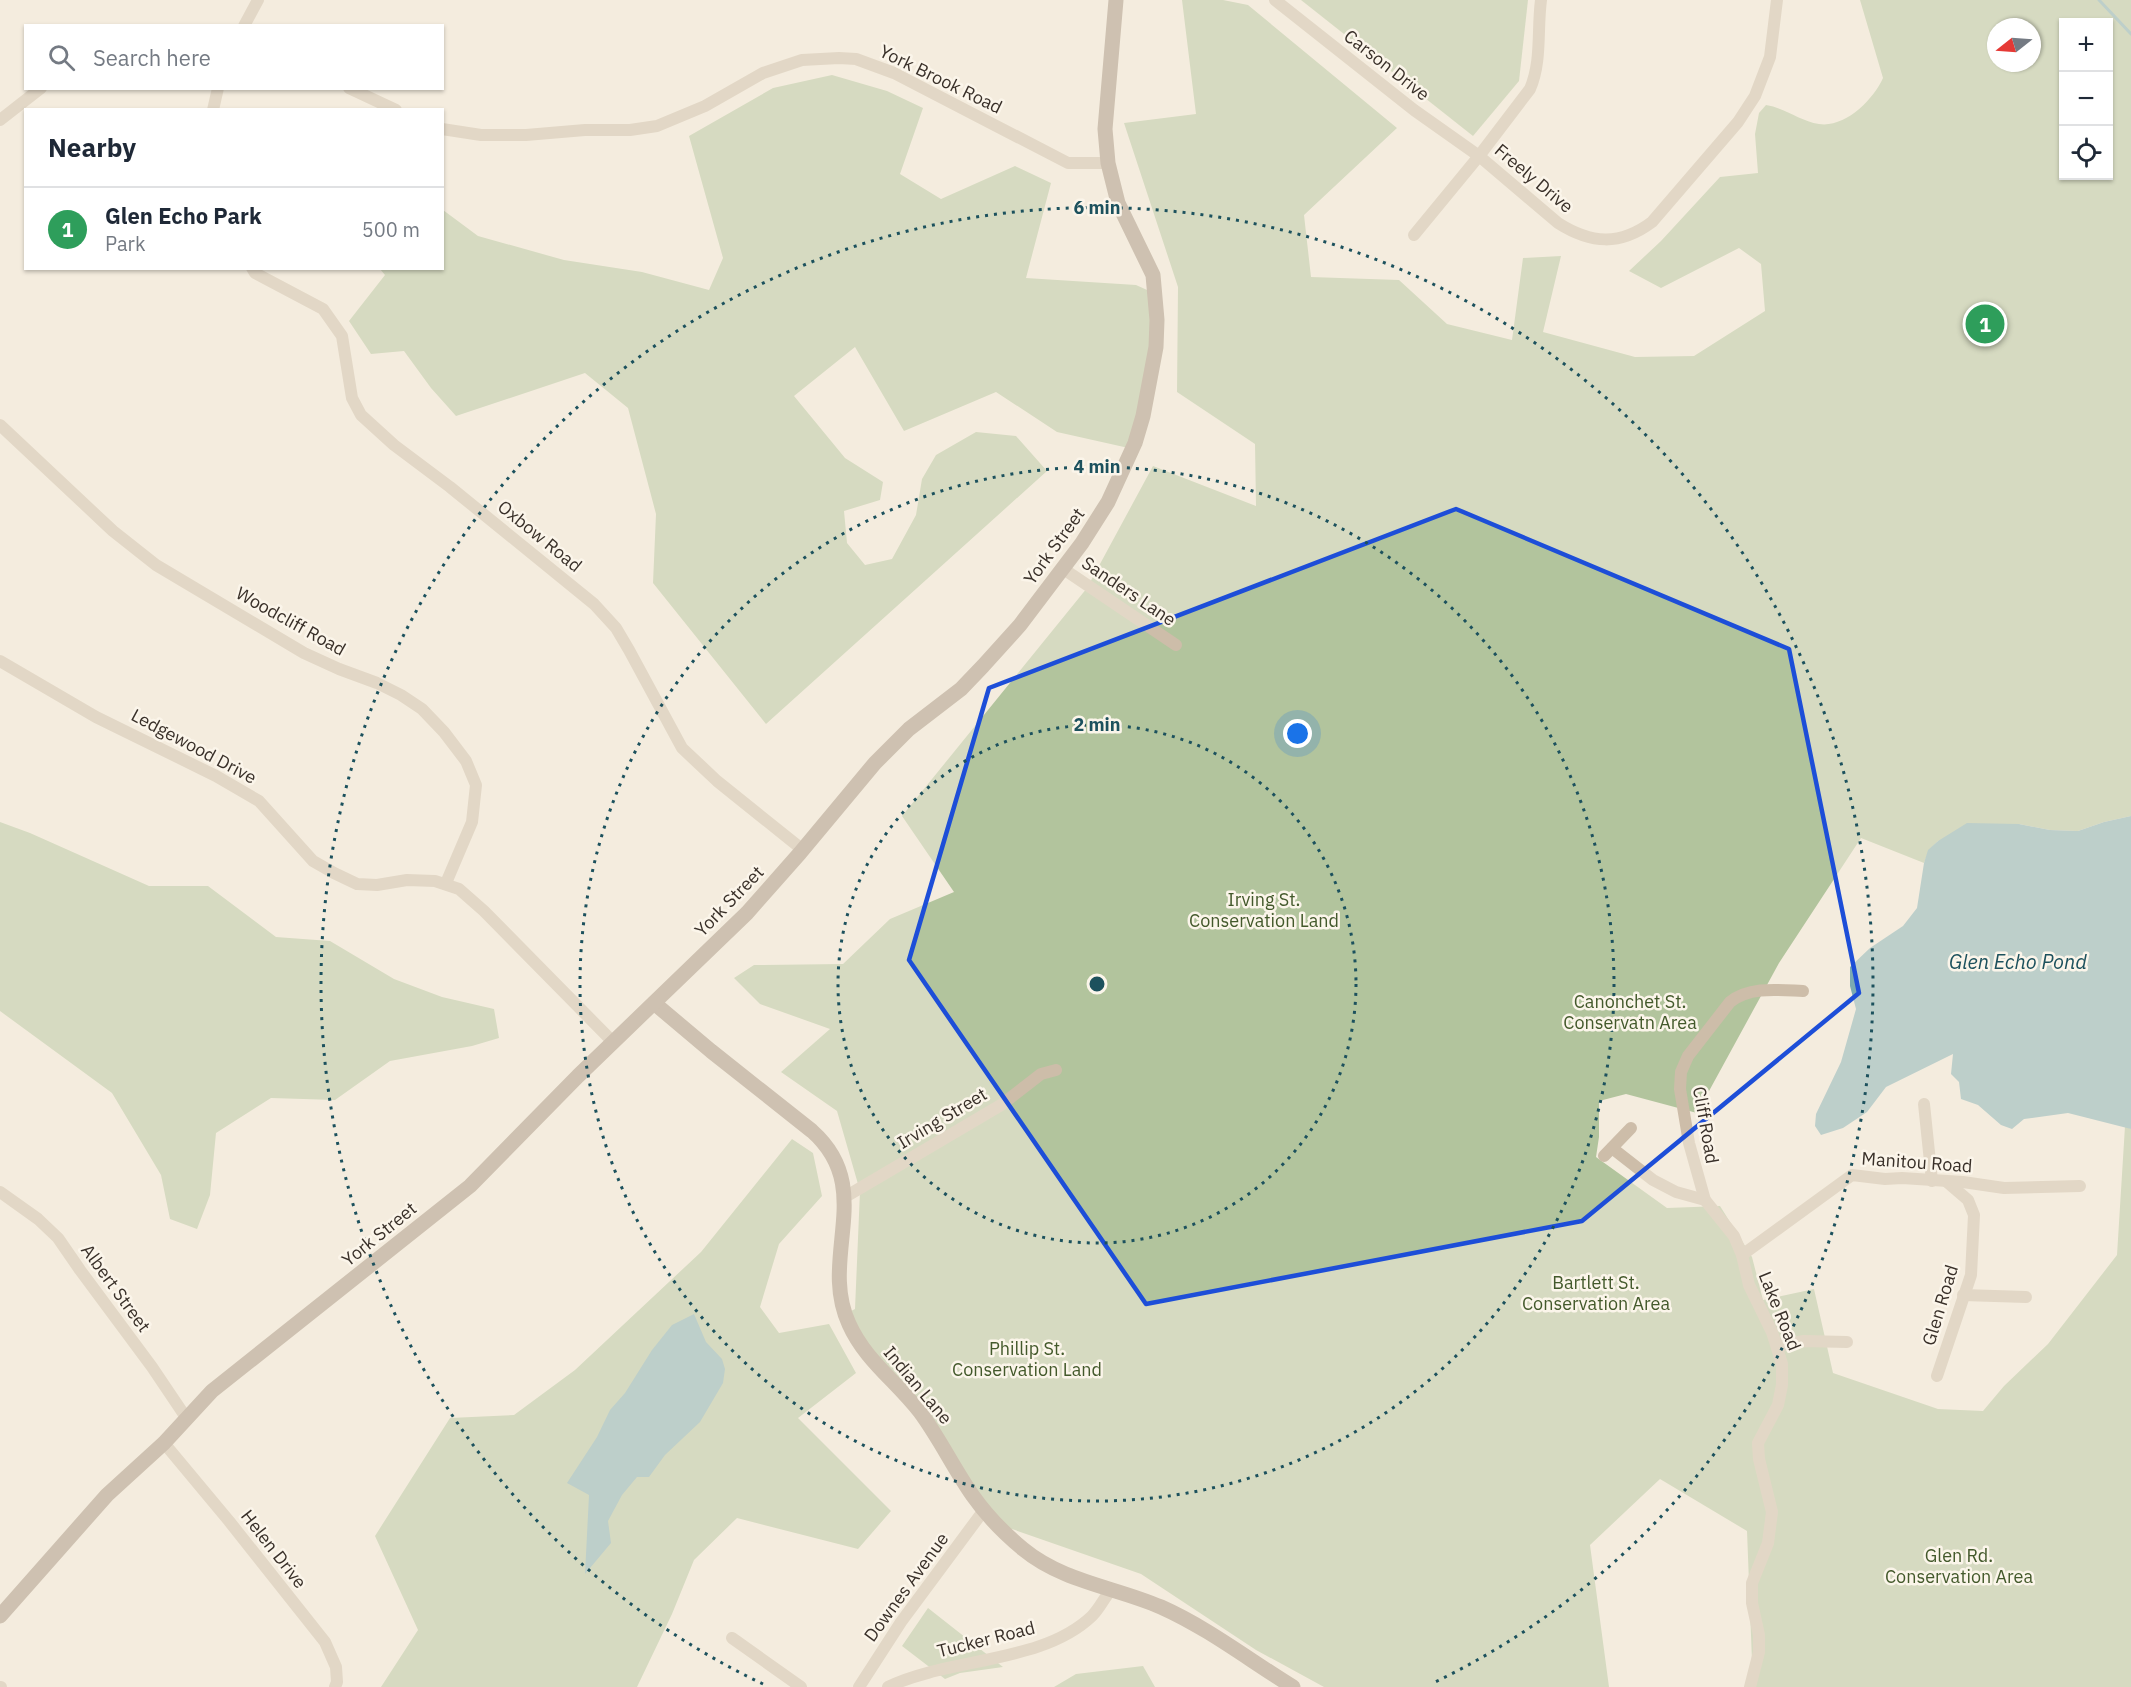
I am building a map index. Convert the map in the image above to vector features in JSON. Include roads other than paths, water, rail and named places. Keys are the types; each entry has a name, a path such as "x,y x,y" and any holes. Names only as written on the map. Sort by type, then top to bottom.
{"street":[{"path":"245,24 258,0"},
{"name":"York Street","path":"0,1616 107,1496 164,1443 212,1391 470,1186 578,1076 747,913 803,850 874,763 909,729 961,689 1020,626 1099,518 1127,463 1143,416 1156,346 1157,320 1154,275 1118,203 1108,163 1105,129 1116,0"},
{"name":"Carson Drive","path":"1275,0 1414,110 1479,156"},
{"name":"Freely Drive","path":"1541,0 1535,77 1521,103 1479,156 1545,213 1571,232 1596,240 1621,238 1645,227 1658,216 1738,122 1764,76 1770,57 1777,0"},
{"name":"York Brook Road","path":"444,129 482,135 526,135 585,130 630,130 657,126 705,106 763,73 802,60 839,58 856,59 894,73 1068,163 1108,163"},
{"path":"0,120 39,90"},
{"path":"213,108 218,90"},
{"path":"353,90 392,108"},
{"path":"1414,235 1479,156"},
{"name":"Oxbow Road","path":"253,270 323,309 342,336 352,398 360,415 394,445 450,487 594,604 616,628 682,748 717,781 803,850"},
{"name":"Woodcliff Road","path":"0,425 113,531 156,565 304,653 339,669 377,682 401,695 430,717 466,761 476,785 472,822 446,884"},
{"name":"Sanders Lane","path":"1062,568 1176,645"},
{"name":"Ledgewood Drive","path":"0,661 96,717 216,776 259,801 313,861 333,873 357,884 377,885 407,880 435,881 459,889 484,911 614,1043"},
{"name":"Cliff Road","path":"1705,1200 1689,1143 1681,1098 1680,1080 1685,1063 1708,1030 1736,997 1755,991 1803,991"},
{"name":"Indian Lane","path":"654,1003 711,1052 825,1143 837,1164 845,1197 839,1281 843,1311 849,1325 864,1351 917,1408 984,1510 1012,1539 1039,1560 1068,1576 1161,1607 1193,1623 1293,1687"},
{"name":"Irving Street","path":"845,1197 1001,1105 1041,1074 1056,1070"},
{"path":"1924,1104 1932,1180"},
{"path":"1631,1128 1608,1152 1676,1192 1705,1200"},
{"name":"Manitou Road","path":"1742,1255 1852,1175 1885,1179 1963,1182 2004,1188 2080,1186"},
{"name":"Glen Road","path":"1937,1376 1971,1275 1974,1215 1968,1200 1947,1182"},
{"name":"Albert Street","path":"0,1192 38,1219 58,1238 187,1419"},
{"name":"Lake Road","path":"1705,1200 1734,1236 1742,1255 1749,1285 1767,1319 1782,1364 1782,1385 1778,1405 1758,1443 1759,1459 1772,1512 1768,1543 1752,1583 1752,1603 1759,1635 1759,1652 1750,1687"},
{"path":"1963,1295 2026,1297"},
{"path":"1777,1346 1804,1341 1846,1342"},
{"name":"Helen Drive","path":"164,1443 325,1642 336,1667 335,1687"},
{"name":"Downes Avenue","path":"859,1687 901,1622 984,1510"},
{"name":"Tucker Road","path":"888,1687 937,1669 1038,1647 1061,1637 1091,1617 1111,1590"},
{"path":"732,1638 801,1687"}],"water":[{"name":"Glen Echo Pond","path":"2131,816 2131,1129 2068,1113 2024,1119 2012,1129 2001,1125 1978,1105 1961,1099 1959,1082 1951,1074 1953,1054 1886,1087 1867,1112 1843,1128 1821,1135 1815,1126 1816,1114 1841,1062 1856,1009 1850,986 1850,967 1870,948 1903,926 1917,908 1928,850 1967,823 2019,824 2050,830 2078,831"},
{"path":"694,1314 706,1342 722,1359 725,1369 723,1383 700,1422 665,1455 649,1477 637,1477 622,1495 608,1521 611,1543 585,1574 589,1495 567,1483 597,1437 610,1410 625,1393 652,1350 672,1325"}],"waterway":[{"path":"2099,0 2131,34"}],"place":[{"name":"Glen Echo Park","path":"1985,324"}],"park label":[{"name":"Irving St. Conservation Land","path":"1264,909"},
{"name":"Canonchet St. Conservatn Area","path":"1630,1011"},
{"name":"Bartlett St. Conservation Area","path":"1596,1292"},
{"name":"Phillip St. Conservation Land","path":"1027,1358"},
{"name":"Glen Rd. Conservation Area","path":"1959,1565"}]}
